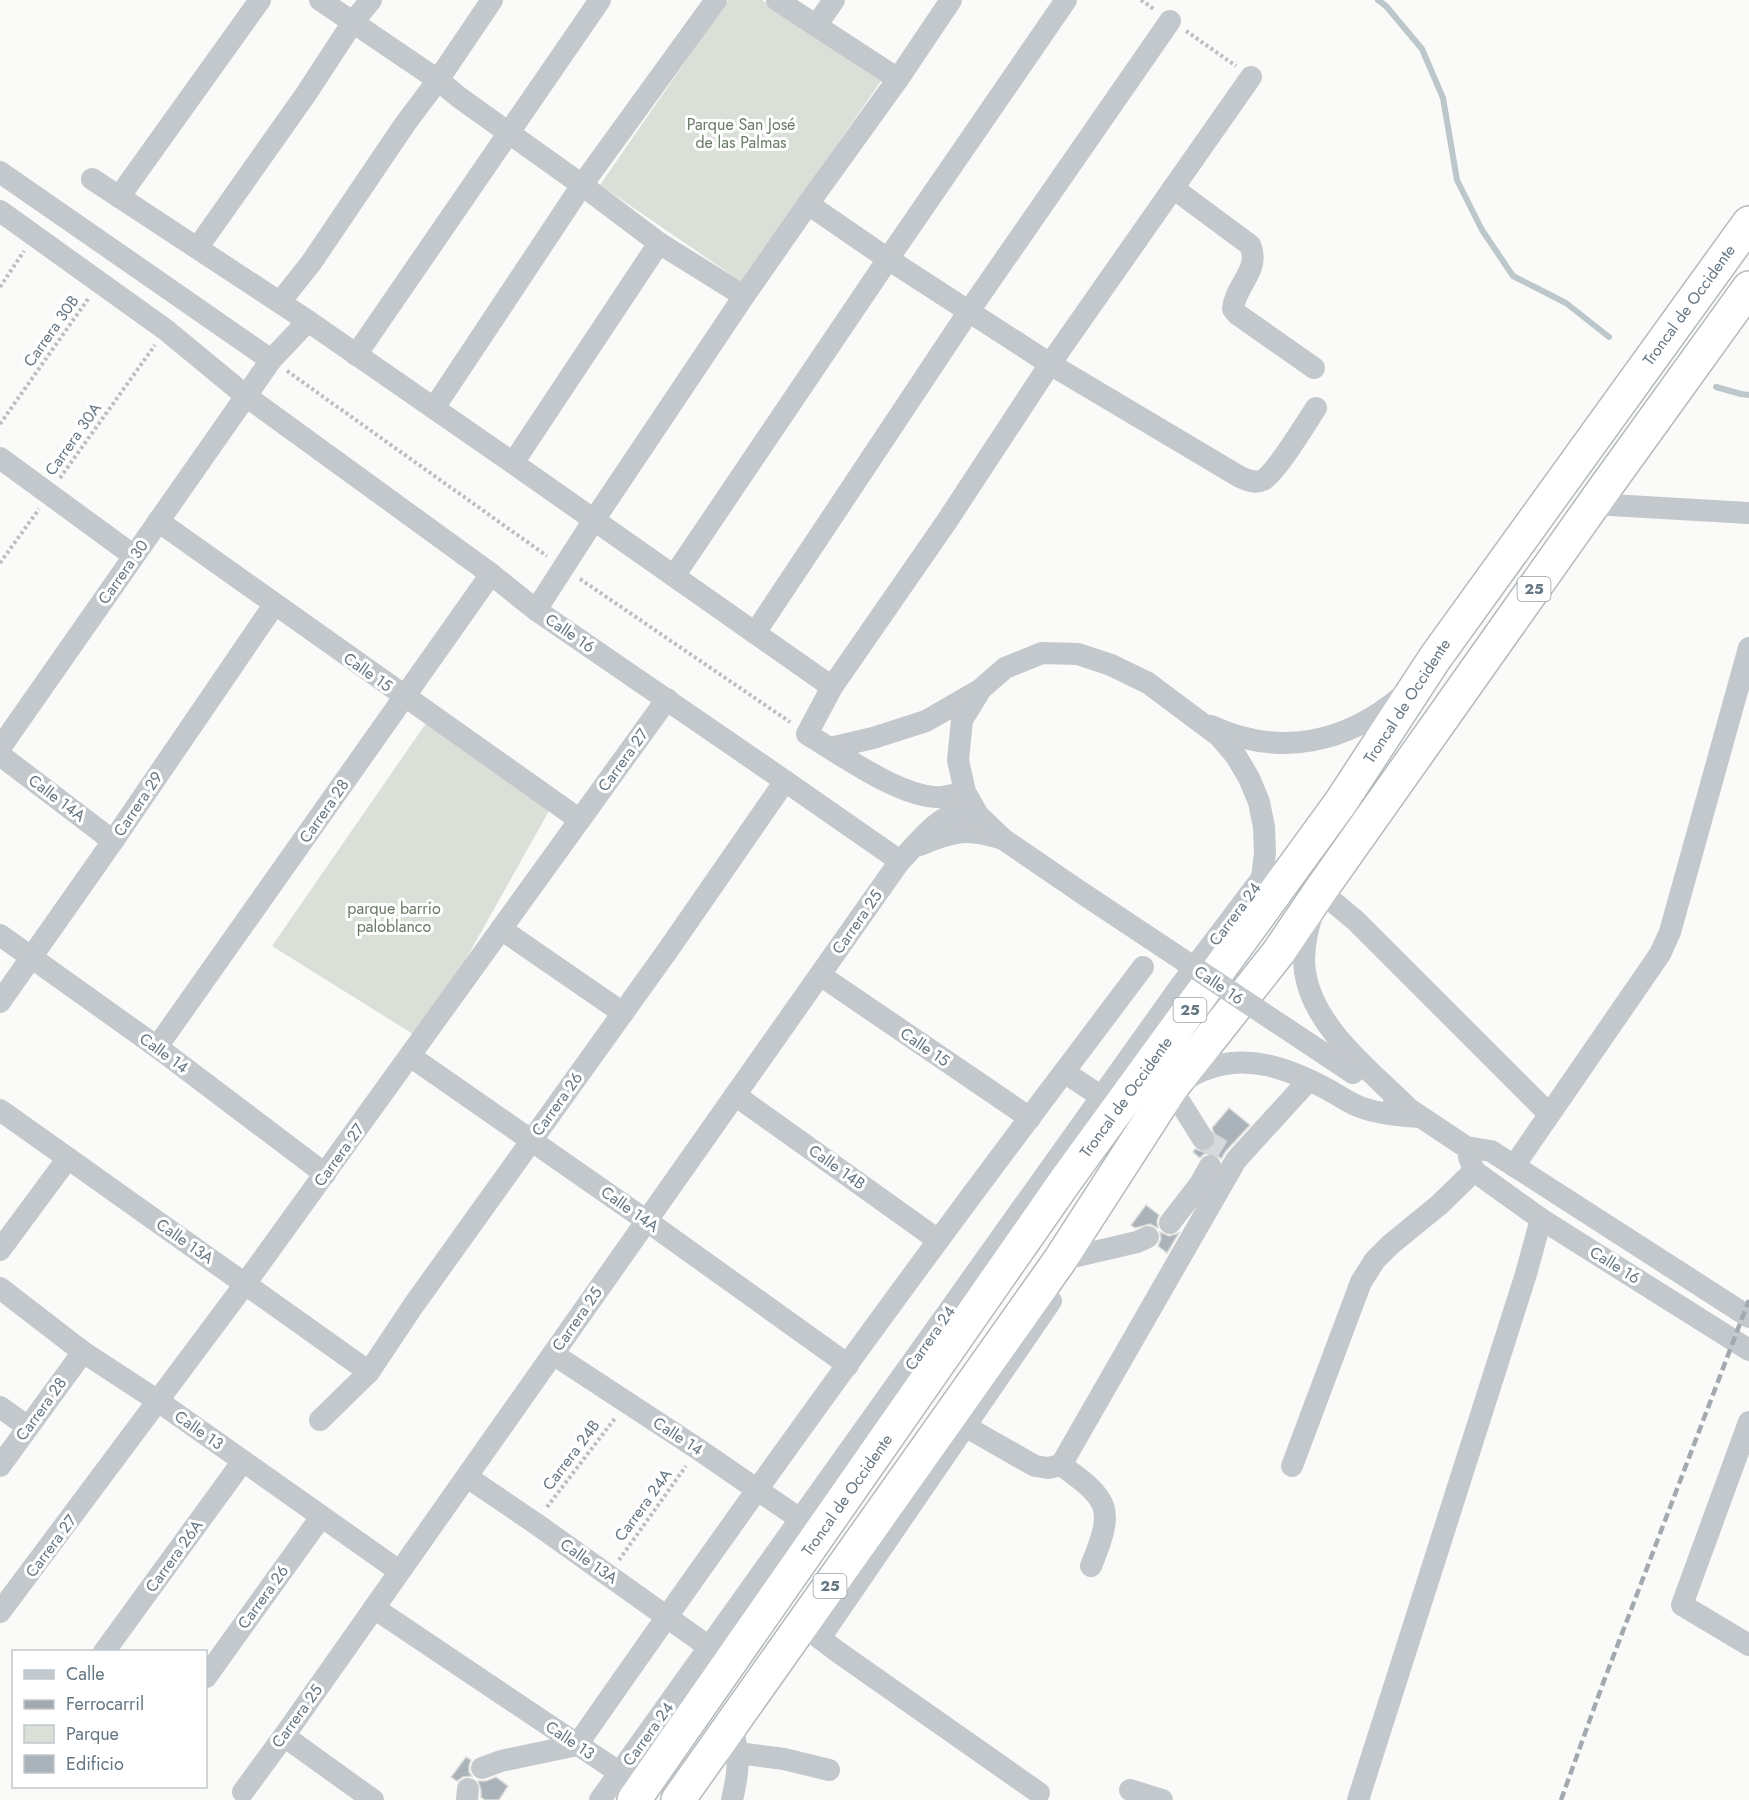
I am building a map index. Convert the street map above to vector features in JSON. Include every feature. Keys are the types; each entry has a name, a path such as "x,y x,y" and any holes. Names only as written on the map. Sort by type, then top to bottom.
{"highway":[{"name":"Troncal de Occidente","path":"635,1783 1341,802 1434,658 1749,223"},
{"name":"Troncal de Occidente","path":"678,1800 735,1739 812,1632 1071,1258 1172,1088 1278,953 1593,504 1749,288"}],"street":[{"path":"119,197 260,0"},
{"path":"320,0 438,80 659,243 744,296"},
{"path":"198,247 306,94 353,22 371,0"},
{"path":"280,302 312,263 492,0"},
{"path":"356,355 600,0"},
{"path":"434,408 582,185 716,0"},
{"path":"777,0 898,79"},
{"path":"816,26 834,0"},
{"path":"536,610 744,296 898,79 951,0"},
{"path":"674,576 1066,0"},
{"path":"755,633 969,311 1170,21"},
{"path":"965,792 942,797 926,796 903,789 807,734 832,687 947,521 1050,364 1251,77"},
{"path":"0,172 271,360"},
{"path":"92,179 308,321 832,687"},
{"path":"1173,188 1250,245 1254,254 1253,264 1234,300 1233,309 1314,368"},
{"path":"808,204 1050,364 1240,477 1254,482 1263,480 1274,471 1316,408"},
{"name":"Calle 16","path":"0,211 166,330 246,396 491,574 536,610 785,781 907,855"},
{"path":"513,463 659,243"},
{"name":"Carrera 30","path":"4,734 134,556 271,360 308,321"},
{"path":"0,458 134,556"},
{"path":"1593,504 1749,513"},
{"name":"Calle 15","path":"158,521 580,820"},
{"name":"Carrera 28","path":"157,1047 491,574"},
{"name":"Carrera 29","path":"0,1002 274,605"},
{"path":"1514,1166 1660,954 1670,932 1749,648"},
{"path":"830,748 873,738 926,721 981,689 1005,668 1042,653 1078,654 1111,665 1148,683 1219,736 1236,756 1259,802 1264,827 1265,853 1262,878 1255,904 1235,947"},
{"path":"1199,721 1251,740 1279,743 1307,742 1335,736 1385,711 1406,693 1434,658"},
{"name":"Calle 16","path":"981,689 962,720 958,760 965,792 978,814 1003,839 1466,1147 1491,1151 1749,1317"},
{"name":"Carrera 27","path":"3,1609 245,1284 667,699"},
{"name":"Calle 14A","path":"0,755 113,841"},
{"name":"Carrera 26","path":"320,1420 369,1372 412,1306 623,1013 785,781"},
{"name":"Carrera 25","path":"243,1791 907,855 931,828 946,818 961,813 978,814"},
{"path":"907,855 935,839 957,832 979,832 1003,839"},
{"name":"Carrera 24","path":"600,1800 635,1783 709,1647 1179,988 1262,878"},
{"path":"1415,1112 1332,1032 1312,997 1305,973 1305,953 1308,924 1320,891 1355,920 1550,1114"},
{"path":"501,929 623,1013"},
{"name":"Calle 14","path":"0,935 157,1047 325,1174"},
{"path":"482,1768 501,1761 577,1745 757,1489 938,1240 1143,967"},
{"name":"Calle 15","path":"820,975 1030,1118"},
{"name":"Calle 14A","path":"410,1056 848,1365"},
{"path":"1203,1139 1172,1088 1204,1070 1227,1064 1248,1062 1274,1066 1309,1080 1360,1107 1397,1116 1415,1112"},
{"path":"1064,1072 1102,1097"},
{"path":"1170,1223 1200,1184 1309,1080"},
{"name":"Calle 14B","path":"735,1095 938,1240"},
{"name":"Calle 13A","path":"0,1110 369,1372"},
{"path":"1292,1466 1361,1282 1375,1260 1390,1245 1439,1205 1474,1171 1466,1147"},
{"path":"0,1250 68,1158"},
{"path":"956,1422 1035,1466 1048,1468 1060,1465 1224,1160"},
{"name":"Calle 16","path":"1474,1171 1540,1219 1749,1350"},
{"path":"1358,1800 1526,1274 1540,1219"},
{"path":"1071,1258 1137,1242 1148,1237"},
{"name":"Calle 13","path":"0,1288 83,1352 158,1401 399,1571"},
{"name":"Carrera 28","path":"0,1466 83,1352"},
{"name":"Calle 14","path":"553,1354 800,1519"},
{"path":"0,1407 28,1427"},
{"path":"1749,1422 1682,1605 1749,1645"},
{"name":"Carrera 26A","path":"105,1650 243,1461"},
{"path":"1060,1465 1089,1485 1102,1500 1105,1516 1103,1537 1091,1566"},
{"name":"Calle 13A","path":"466,1476 709,1647"},
{"name":"Carrera 26","path":"207,1676 321,1517"},
{"name":"Calle 13","path":"374,1608 635,1783"},
{"path":"812,1632 1039,1793"},
{"path":"284,1736 373,1800"},
{"path":"732,1800 738,1776 735,1739 795,1761 829,1770"},
{"path":"1130,1790 1162,1800"}],"path":[{"path":"1170,21 1251,77"},
{"path":"0,287 35,236"},
{"name":"Carrera 30B","path":"0,424 100,282"},
{"name":"Carrera 30A","path":"0,563 166,330"},
{"path":"271,360 563,567 807,734"},
{"name":"Carrera 24B","path":"535,1523 627,1402"},
{"name":"Carrera 24A","path":"608,1575 698,1449"}],"green space":[{"name":"Parque San José de las Palmas","path":"728,0 762,0 881,81 742,282 600,185"},
{"name":"parque barrio paloblanco","path":"431,716 554,802 421,1039 272,946"}],"building":[{"path":"1229,1108 1250,1125 1221,1159 1216,1154 1210,1153 1200,1158 1193,1152 1195,1149 1204,1152 1215,1146 1216,1138 1212,1128"},
{"path":"1146,1205 1159,1215 1158,1228 1150,1224 1135,1228 1131,1225"},
{"path":"1160,1232 1169,1236 1179,1233 1167,1253 1158,1246 1161,1239"},
{"path":"466,1757 471,1760 469,1772 472,1776 463,1777 457,1781 451,1777"},
{"path":"496,1777 508,1786 499,1800 485,1800 481,1797 478,1781"}],"waterway":[{"path":"1378,0 1386,6 1422,49 1443,98 1457,180 1482,230 1513,276 1566,303 1609,337"},
{"path":"1716,387 1749,395"}],"tunnel":[{"path":"1203,1139 1226,1153"}],"railway":[{"path":"1561,1800 1749,1300"}]}
